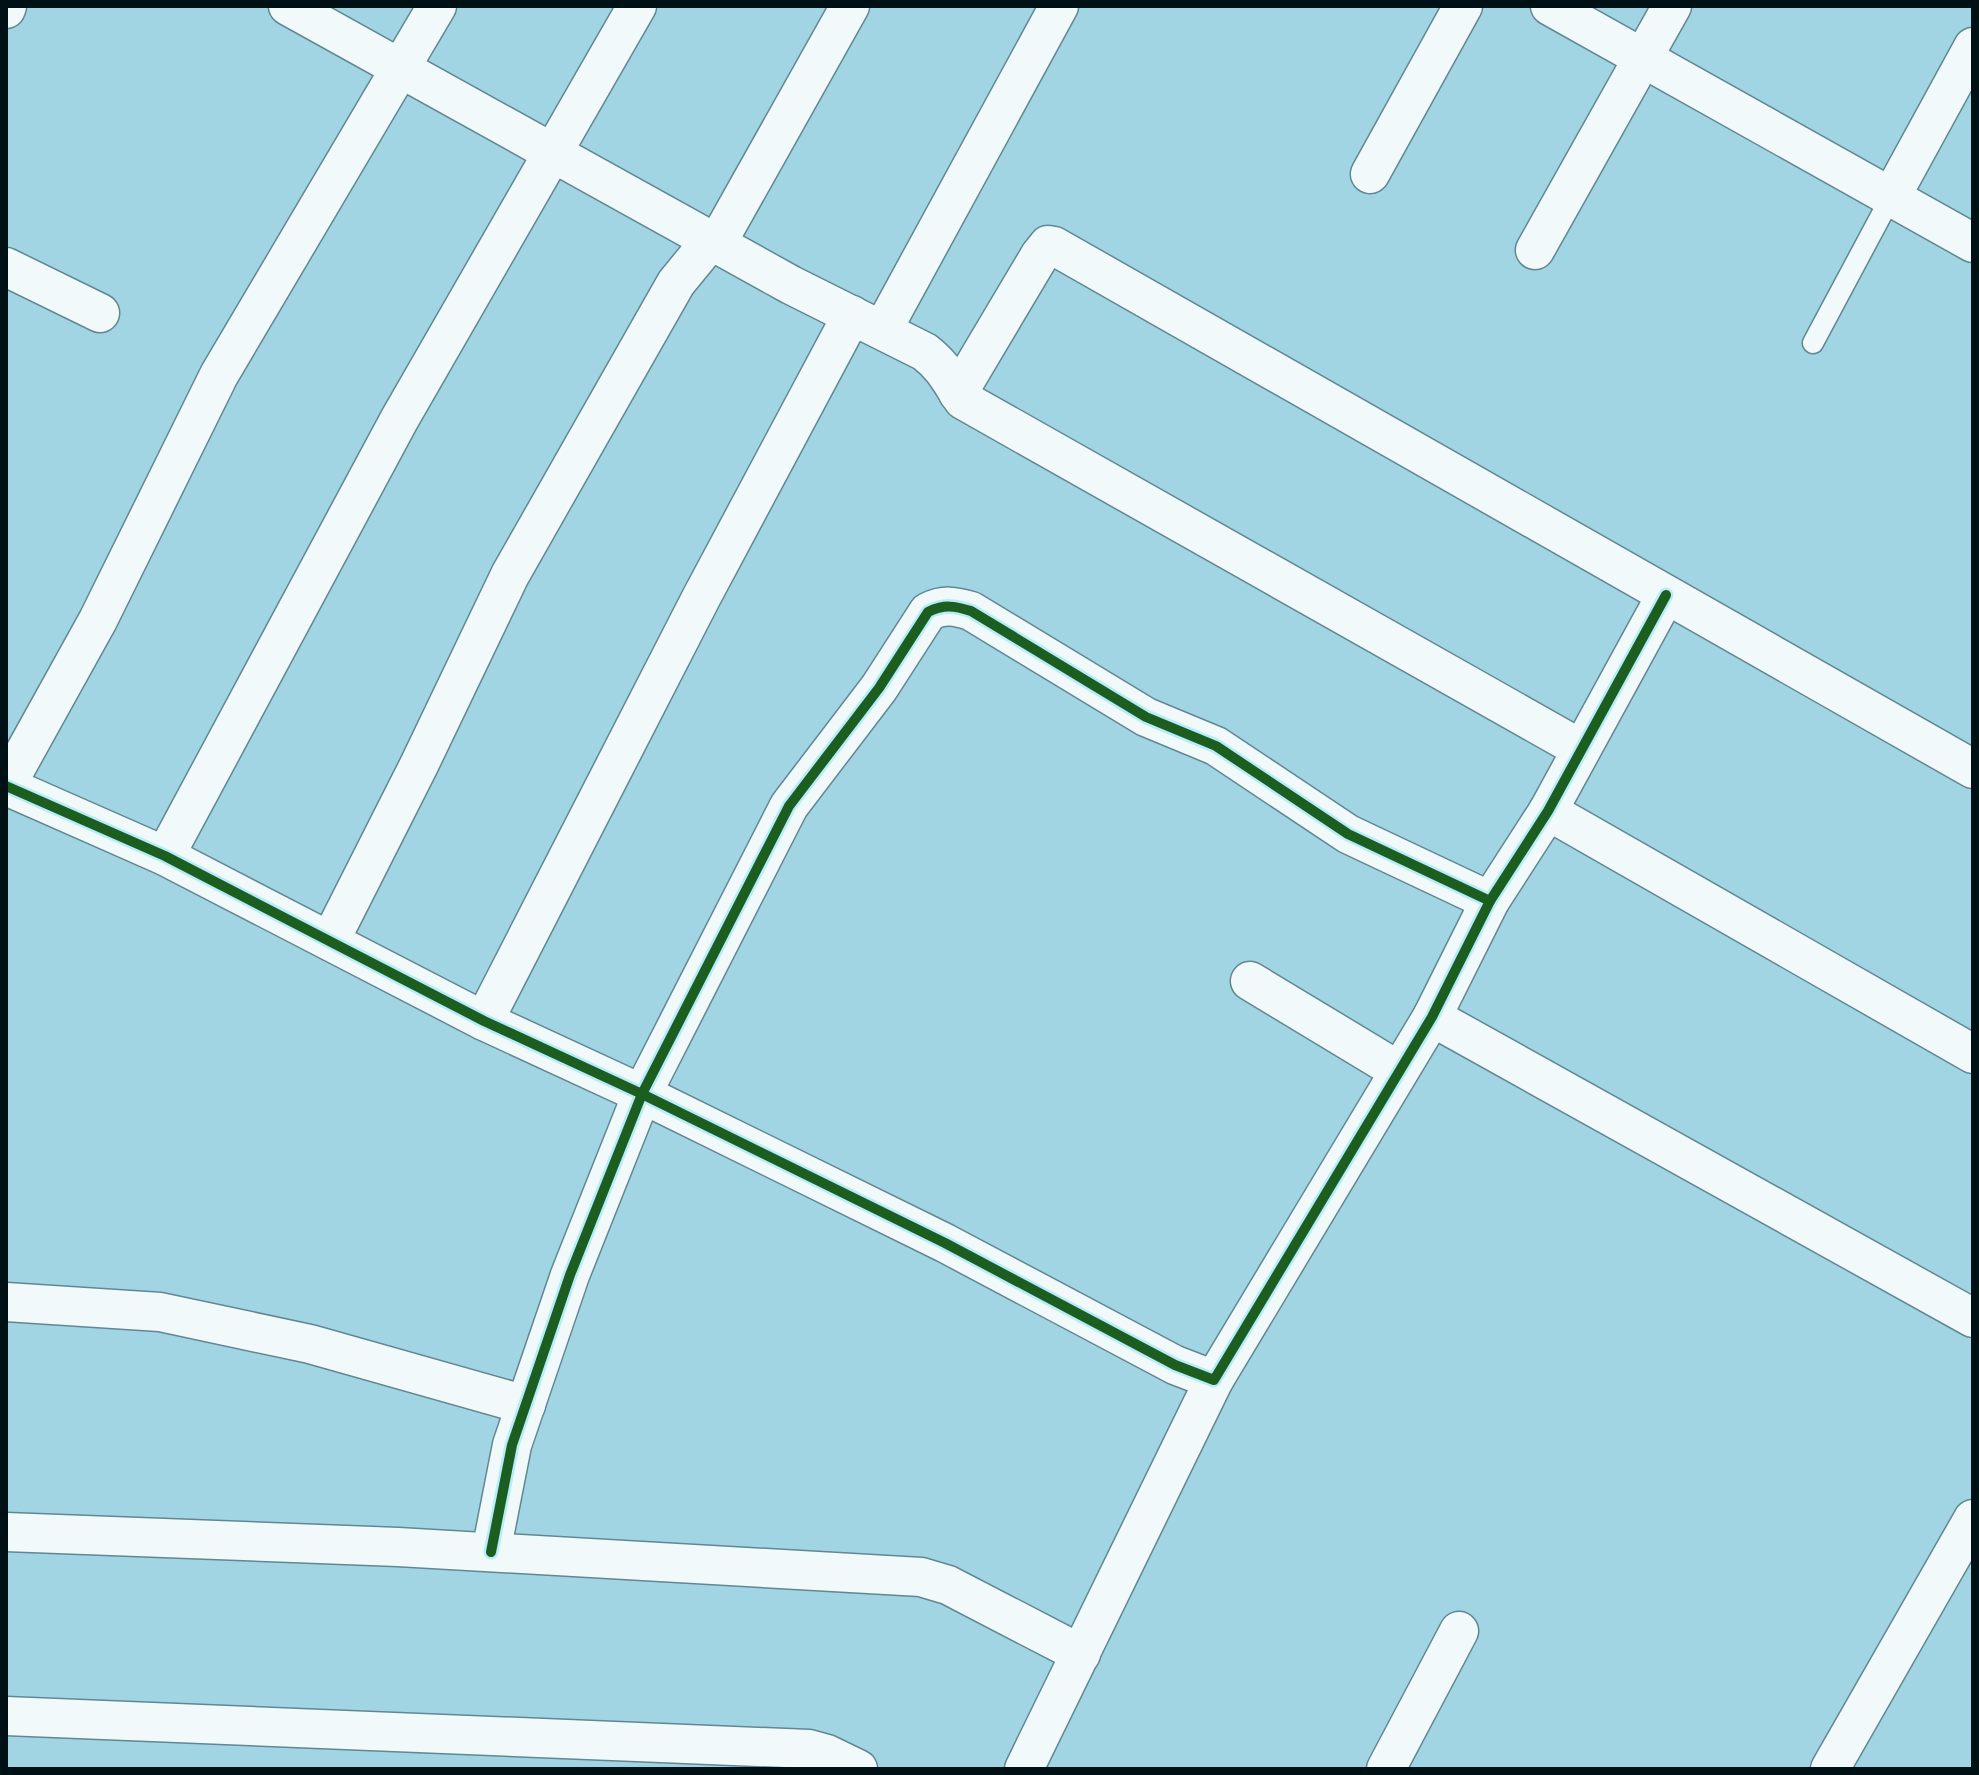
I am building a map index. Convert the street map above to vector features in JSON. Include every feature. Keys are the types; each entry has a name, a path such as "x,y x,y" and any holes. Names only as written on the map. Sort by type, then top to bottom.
{"street":[{"path":"288,6 717,243 925,352 941,365 963,400 976,408 1581,749"},
{"path":"437,6 219,375 98,620 6,786 165,856 484,1021 642,1094 945,1243 1175,1365 1214,1380"},
{"path":"165,856 399,420 637,6"},
{"path":"330,941 510,575 676,283 703,250 717,243 850,6"},
{"path":"484,1021 701,598 1059,6"},
{"path":"1370,174 1463,6"},
{"path":"1550,6 1973,243"},
{"path":"1535,250 1672,6"},
{"path":"1891,197 1973,47"},
{"path":"958,393 1040,255 1048,245 1054,246 1973,769"},
{"path":"6,267 100,313"},
{"path":"1024,1769 1214,1380 1432,1017 1490,901 1548,811 1666,595"},
{"path":"491,1552 512,1445 570,1275 642,1094 789,806 879,688 928,612 954,606 971,611 1127,706 1216,746 1348,834 1490,901"},
{"path":"1548,811 1973,1054"},
{"path":"1250,981 1399,1071"},
{"path":"1432,1017 1973,1318"},
{"path":"6,1302 160,1312 310,1344 526,1405"},
{"path":"1830,1769 1973,1519"},
{"path":"6,1532 491,1552 921,1577 948,1585 1081,1654"},
{"path":"1386,1769 1459,1631"},
{"path":"6,1716 809,1749 858,1769"}],"lane":[{"path":"1813,343 1891,197"}],"cycle path":[{"path":"6,786 165,856 484,1021 642,1094 945,1243 1175,1365 1214,1380 1432,1017 1490,901 1548,811 1666,595"},
{"path":"491,1552 512,1445 570,1275 642,1094 789,806 879,688 928,612 950,607 971,611 1146,717 1216,746 1348,834 1490,901"}]}
